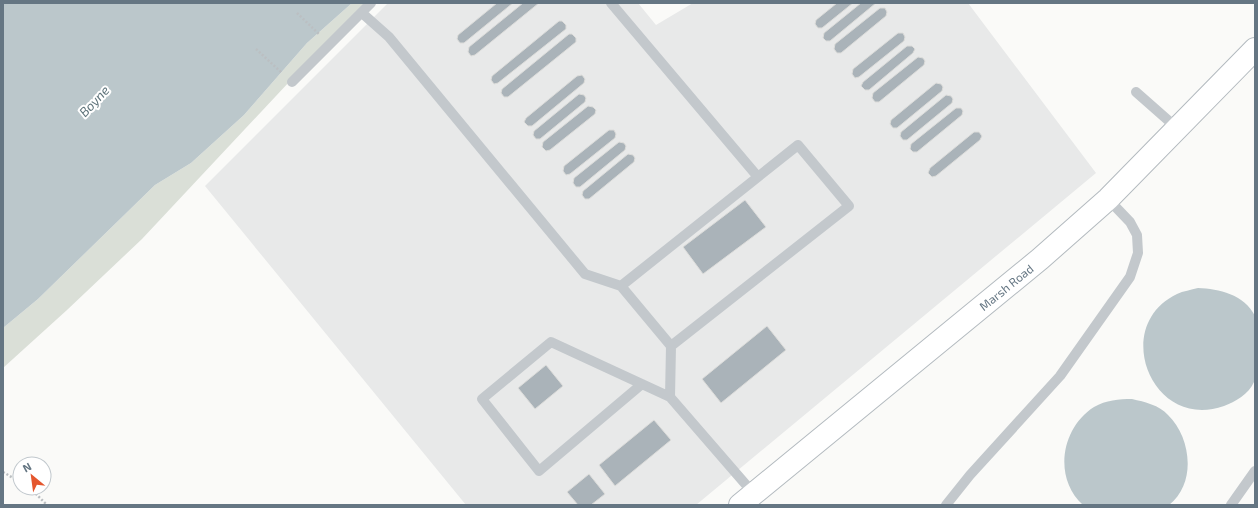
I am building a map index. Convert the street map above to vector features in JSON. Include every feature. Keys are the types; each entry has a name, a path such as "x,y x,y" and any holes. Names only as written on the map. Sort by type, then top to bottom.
{"main road":[{"name":"Marsh Road","path":"747,500 1040,259 1108,199 1255,49"}],"lane":[{"path":"292,82 371,3"},
{"path":"611,3 758,177"},
{"path":"362,12 389,37 586,274 621,286 671,346 670,397"},
{"path":"1136,92 1178,129"},
{"path":"621,286 798,145 849,206 671,346"},
{"path":"946,505 970,475 1060,376 1130,277 1138,253 1137,236 1130,222 1108,199"},
{"path":"642,384 539,471 482,399 551,342 642,384 670,397 747,500"},
{"path":"1231,505 1255,471"}],"path":[{"path":"297,13 330,44"},
{"path":"256,49 292,82"},
{"path":"3,472 12,477"},
{"path":"38,496 47,505"}],"shaded area":[{"path":"352,3 368,3 290,81 142,239 3,368 3,328 38,299 155,185 191,163 244,115 307,43"},
{"path":"388,3 638,3 656,25 693,3 968,3 1096,173 696,505 466,505 205,186"}],"water":[{"name":"Boyne","path":"3,3 352,3 307,43 244,115 191,163 155,185 38,299 3,328"},
{"path":"1198,288 1222,291 1244,302 1255,316 1256,351 1255,378 1249,390 1237,400 1224,406 1199,410 1177,404 1160,390 1148,372 1143,350 1146,329 1157,309 1177,294"},
{"path":"1132,399 1156,406 1168,415 1176,424 1186,447 1188,460 1184,485 1178,496 1169,505 1083,505 1074,494 1067,481 1065,468 1065,454 1068,440 1074,427 1083,416 1094,407 1113,400"}],"building":[{"path":"497,3 513,3 464,43 460,43 457,39 458,35"},
{"path":"523,3 539,3 475,55 471,56 468,52 469,47"},
{"path":"837,3 853,3 822,28 818,28 815,24 816,20"},
{"path":"861,3 876,3 830,41 826,41 823,38 824,33"},
{"path":"880,8 885,8 887,12 886,16 841,53 837,53 834,49 835,44"},
{"path":"559,21 562,21 566,25 566,29 498,83 494,84 491,80 492,76"},
{"path":"898,33 903,33 905,37 904,41 859,77 855,78 852,74 853,69"},
{"path":"569,34 572,34 576,38 576,42 508,97 504,97 501,93 502,89"},
{"path":"907,46 912,46 915,49 913,53 869,90 865,90 861,86 863,82"},
{"path":"918,57 923,58 925,61 924,65 879,102 875,102 872,98 873,93"},
{"path":"582,75 585,79 584,83 532,126 528,126 524,122 526,118 577,76"},
{"path":"936,83 941,84 943,87 942,91 897,128 893,128 890,124 891,120"},
{"path":"579,94 584,95 586,98 585,102 540,139 536,139 533,135 534,131"},
{"path":"946,95 951,96 953,99 952,103 907,140 903,140 900,136 901,132"},
{"path":"588,106 593,107 596,110 595,114 550,150 546,151 542,147 543,142"},
{"path":"956,108 961,108 963,111 962,115 917,152 913,152 910,149 911,144"},
{"path":"609,130 614,130 616,134 615,138 570,174 566,175 563,171 564,166"},
{"path":"974,132 979,132 982,136 980,140 936,176 932,177 928,173 930,168"},
{"path":"619,142 624,143 626,146 625,150 580,187 576,187 573,183 574,178"},
{"path":"628,154 633,155 635,158 634,162 589,199 585,199 582,195 583,191"},
{"path":"745,200 766,227 703,274 683,247"},
{"path":"767,326 786,350 721,403 702,379"},
{"path":"546,365 563,386 535,409 518,388"},
{"path":"654,420 671,440 615,486 599,465"},
{"path":"589,474 605,494 591,505 578,505 567,492"}]}
